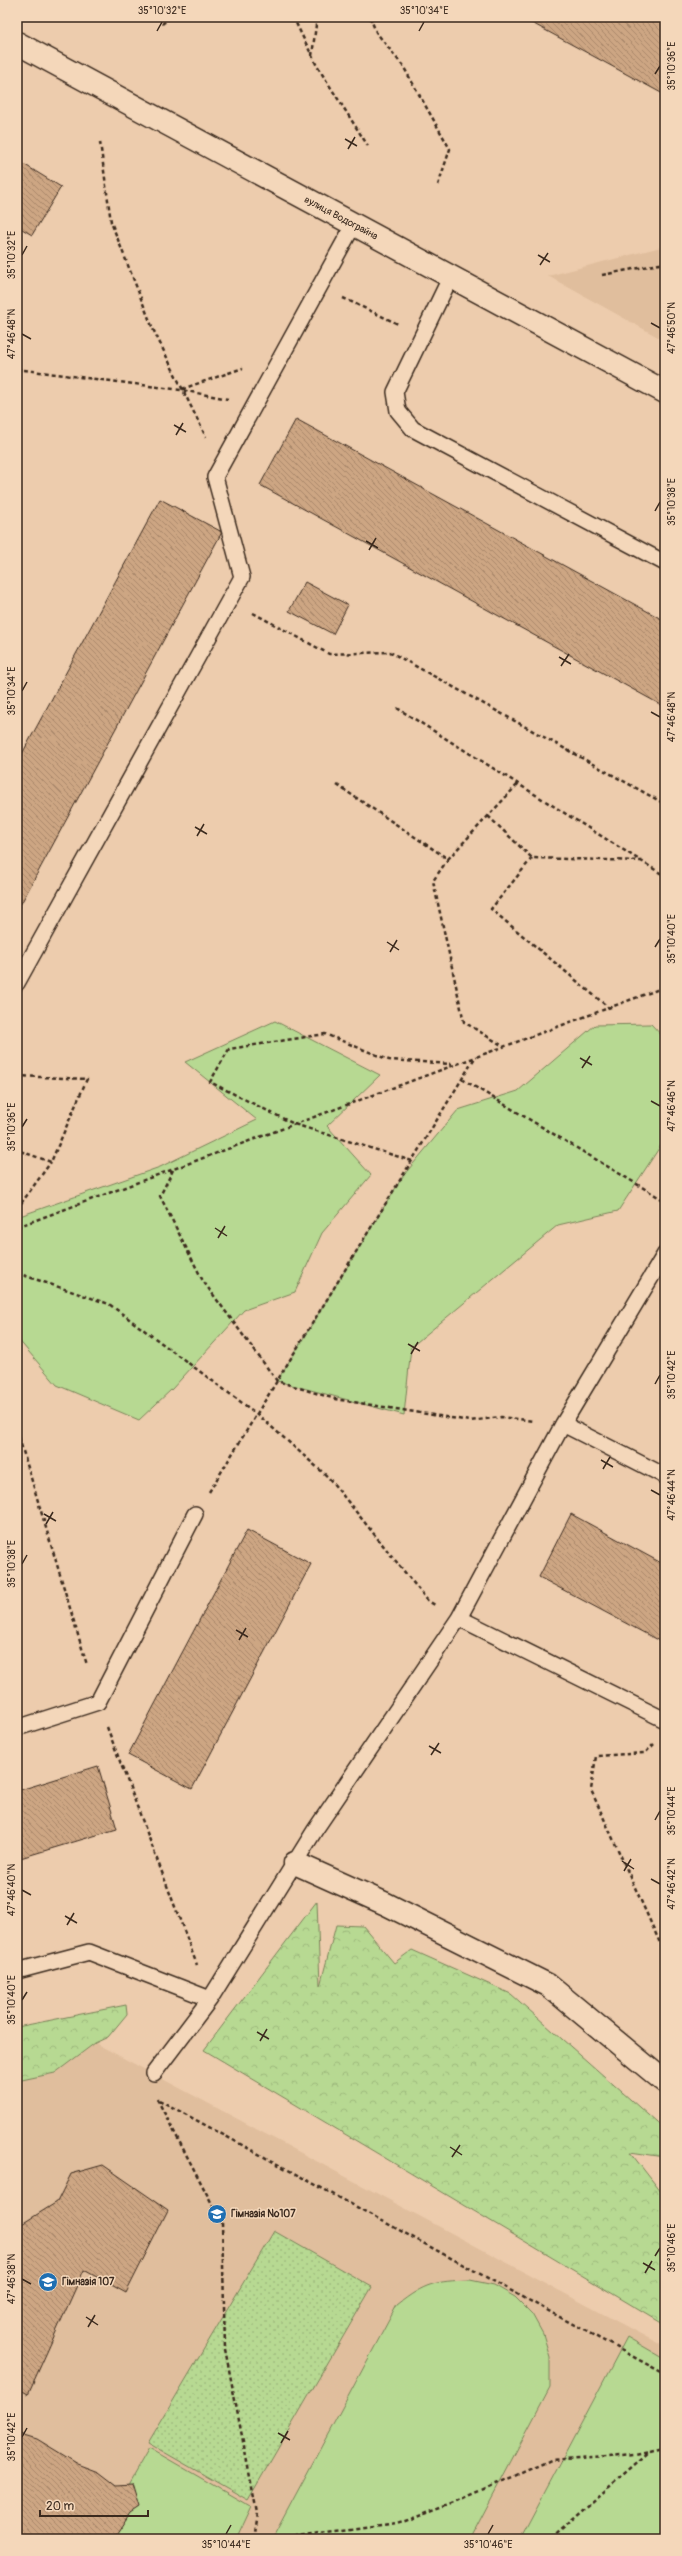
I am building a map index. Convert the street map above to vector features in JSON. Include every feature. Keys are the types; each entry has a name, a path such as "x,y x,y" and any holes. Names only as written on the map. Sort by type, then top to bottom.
{"street":[{"name":"вулиця Водограйна","path":"17,43 665,392"},
{"path":"295,1863 386,1904 548,1985 665,2082"}],"lane":[{"path":"17,983 242,577 215,478 284,355 354,224"},
{"path":"451,276 395,392 398,411 414,429 665,563"},
{"path":"154,2074 210,1999 295,1863 459,1618 563,1424 665,1254"},
{"path":"563,1424 665,1476"},
{"path":"17,1728 98,1702 195,1514"},
{"path":"459,1618 665,1720"},
{"path":"17,1971 89,1952 210,1999"}],"path":[{"path":"162,24 171,17"},
{"path":"293,17 312,56 368,146"},
{"path":"312,56 317,17"},
{"path":"370,17 376,32 403,66 450,149 438,185"},
{"path":"100,142 111,222 153,329 181,390 214,452 226,458"},
{"path":"602,275 665,263"},
{"path":"319,288 423,334"},
{"path":"181,390 284,355"},
{"path":"17,369 181,390 257,404"},
{"path":"229,600 329,654 390,652 665,804"},
{"path":"397,708 665,876"},
{"path":"503,1046 464,1022 433,881 448,859 518,784"},
{"path":"337,785 448,859"},
{"path":"488,816 532,858 641,862"},
{"path":"532,858 491,909 609,1008"},
{"path":"17,1228 453,1064 665,988"},
{"path":"412,1161 294,1124 210,1082 229,1049 325,1034 388,1060 453,1064"},
{"path":"195,1514 476,1056"},
{"path":"17,1076 87,1080 51,1162 17,1209"},
{"path":"462,1079 665,1201"},
{"path":"17,1150 51,1162"},
{"path":"173,1169 160,1196 202,1281 277,1381 335,1398 470,1421 501,1417 563,1424"},
{"path":"17,1273 109,1304 257,1414 328,1477 428,1601 459,1618"},
{"path":"17,1431 98,1702 210,1999"},
{"path":"655,1742 645,1753 596,1756 592,1790 665,1954"},
{"path":"154,2074 157,2098 222,2223 225,2349 257,2514 253,2539"},
{"path":"157,2098 665,2374"},
{"path":"273,2539 396,2523 455,2502 552,2460 650,2451 665,2448"},
{"path":"550,2539 650,2451"}],"shaded area":[{"path":"665,246 665,341 548,276"},
{"name":"Гімназія №107","path":"95,2043 665,2347 665,2539 17,2539 17,2081 55,2073"}],"green space":[{"path":"275,1021 380,1075 327,1126 371,1175 322,1233 295,1292 244,1310 172,1389 139,1420 57,1385 17,1338 17,1217 160,1167 257,1120 185,1062"},
{"path":"651,1024 665,1039 665,1139 618,1211 558,1225 411,1347 404,1415 277,1381 403,1176 458,1110 518,1091 595,1025"},
{"path":"317,1901 320,1986 336,1925 363,1926 394,1963 412,1950 511,1994 665,2130 665,2157 630,2152 665,2197 665,2325 204,2050"},
{"path":"126,2005 127,2014 108,2037 95,2043 55,2073 17,2081 17,2027"},
{"path":"274,2231 372,2287 248,2500 148,2443"},
{"path":"470,2280 494,2285 515,2297 532,2314 543,2334 550,2357 550,2387 470,2539 272,2539 397,2305 415,2292 431,2285 448,2281"},
{"path":"627,2337 665,2359 665,2539 520,2539"},
{"path":"149,2448 251,2507 236,2539 97,2539"}],"building":[{"path":"521,17 665,17 665,95"},
{"path":"17,160 61,187 32,235 17,226"},
{"path":"296,419 665,621 665,707 260,485"},
{"path":"160,499 222,532 17,911 17,763"},
{"path":"305,582 348,605 333,634 289,611"},
{"path":"571,1514 665,1565 665,1644 539,1577"},
{"path":"247,1530 311,1564 192,1789 128,1755"},
{"path":"98,1766 117,1829 17,1859 17,1791"},
{"name":"Гімназія 107","path":"103,2165 168,2210 126,2293 84,2270 28,2394 17,2388 17,2227 57,2202 71,2174"},
{"path":"17,2433 37,2439 78,2464 99,2472 116,2485 132,2484 139,2507 130,2513 113,2539 17,2539"}],"place":[{"name":"Гімназія №107","path":"217,2214"},
{"name":"Гімназія 107","path":"48,2282"}]}
